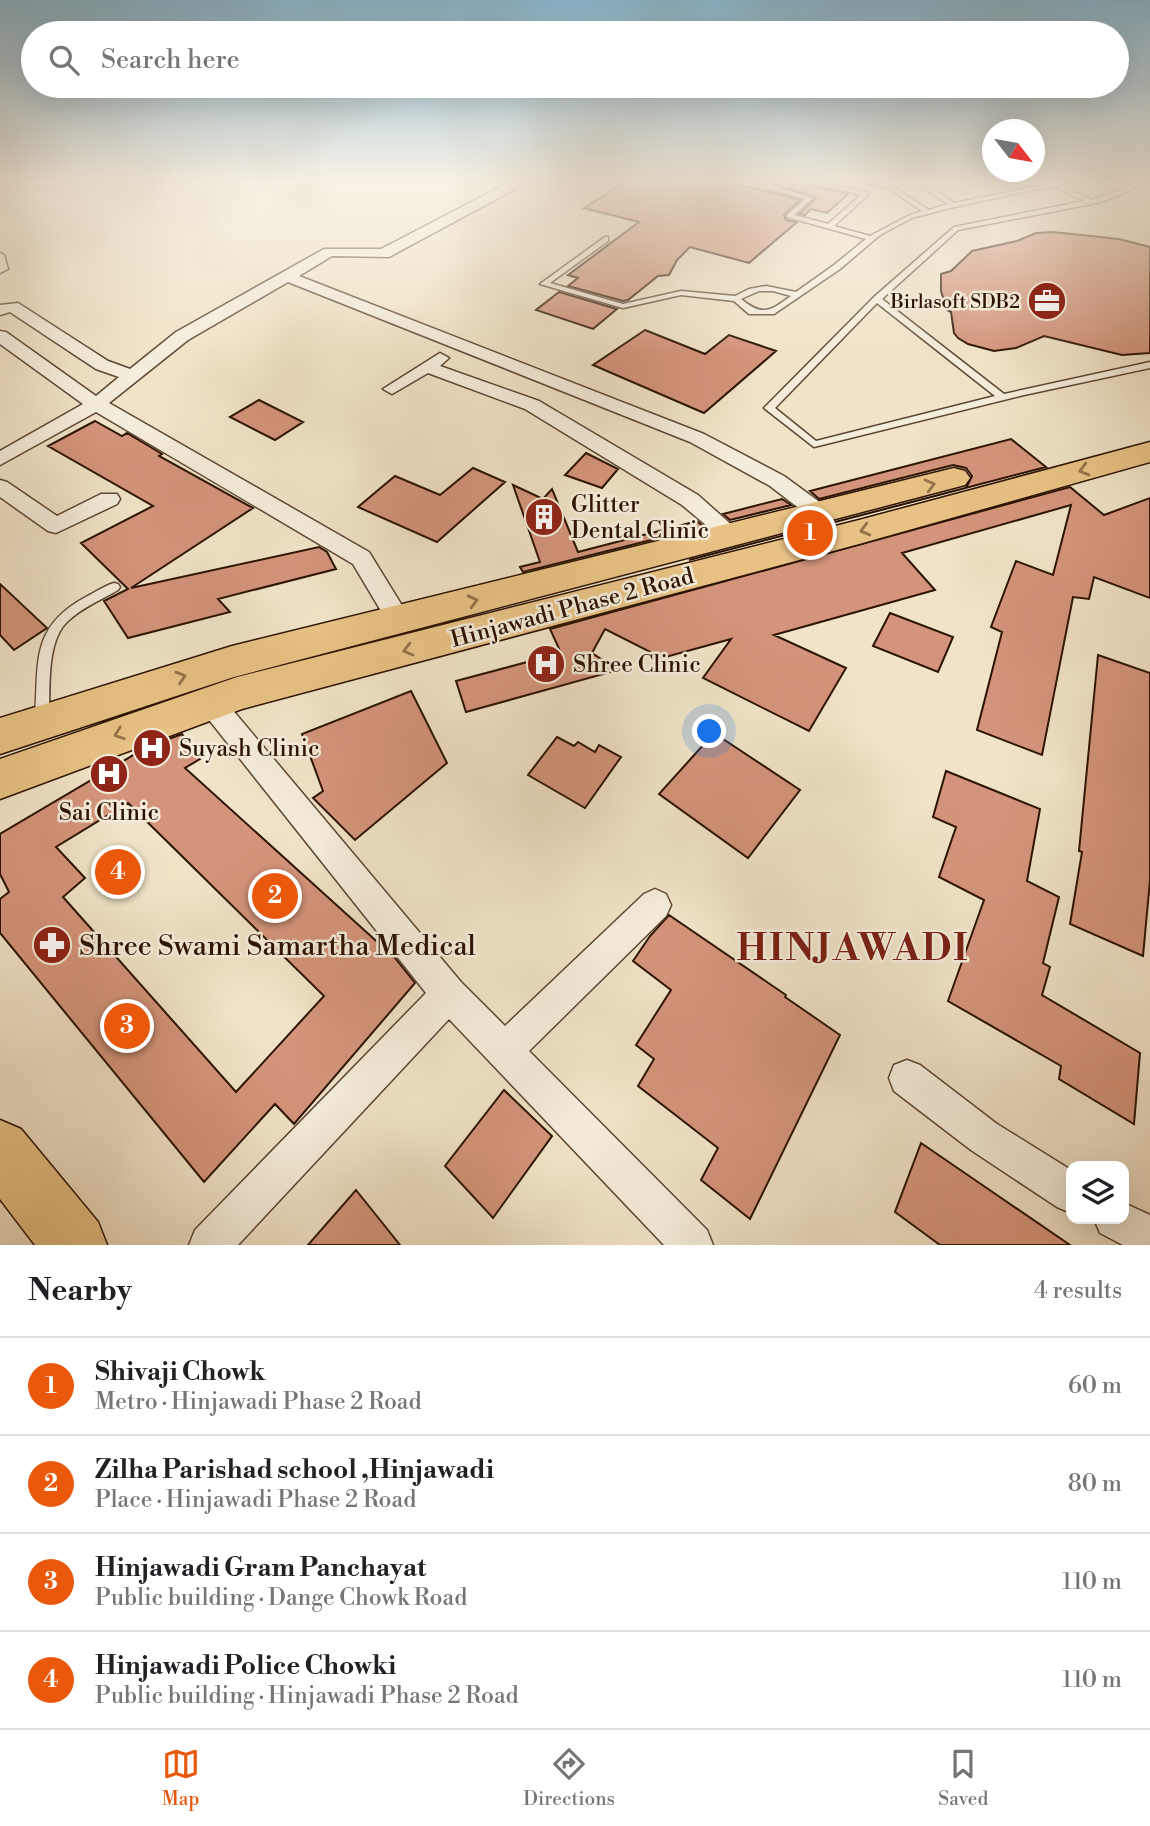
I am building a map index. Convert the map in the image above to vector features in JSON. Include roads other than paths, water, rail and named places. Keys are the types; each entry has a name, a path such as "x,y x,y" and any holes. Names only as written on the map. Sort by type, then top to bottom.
{"main road":[{"name":"Hinjawadi Phase 2 Road","path":"0,736 232,662 821,514 1150,425"},
{"name":"Hinjawadi Phase 2 Road","path":"0,779 237,694 859,532 1150,452"},
{"path":"0,1150 75,1245"}],"street":[{"path":"0,459 99,402 182,336 329,252 384,254 409,239"},
{"path":"286,276 697,438 776,481 821,514"},
{"path":"0,310 12,306 102,365 130,375"},
{"path":"0,336 83,396 99,402 361,558 399,620"},
{"path":"392,389 461,345"},
{"path":"427,367 531,405 690,500 733,536"},
{"path":"0,487 56,526 109,499"},
{"path":"211,703 449,995 692,1245"},
{"path":"504,1051 656,905"},
{"path":"209,1245 449,995"},
{"path":"907,1078 984,1137 1066,1191"},
{"path":"1124,1224 1150,1237"}],"lane":[{"path":"605,239 544,284 623,306 681,293 736,299 752,312 774,312 870,239"},
{"path":"944,239 877,299 769,408 814,443 1071,380 1150,365"},
{"path":"0,255 4,269 0,271"},
{"path":"736,299 753,288 779,289 797,295"},
{"path":"877,299 1002,397"},
{"path":"41,723 48,641 55,627 66,616 114,587"}],"place":[{"name":"Birlasoft SDB2","path":"1047,301"},
{"name":"Glitter Dental Clinic","path":"544,517"},
{"name":"Shivaji Chowk","path":"810,533"},
{"name":"Shree Clinic","path":"546,664"},
{"name":"Suyash Clinic","path":"152,748"},
{"name":"Sai Clinic","path":"109,774"},
{"name":"Hinjawadi Police Chowki","path":"118,872"},
{"name":"Zilha Parishad school ,Hinjawadi","path":"275,896"},
{"name":"Shree Swami Samartha Medical","path":"52,945"},
{"name":"Hinjawadi Gram Panchayat","path":"127,1026"}],"district":[{"name":"HINJAWADI","path":"853,947"}]}
